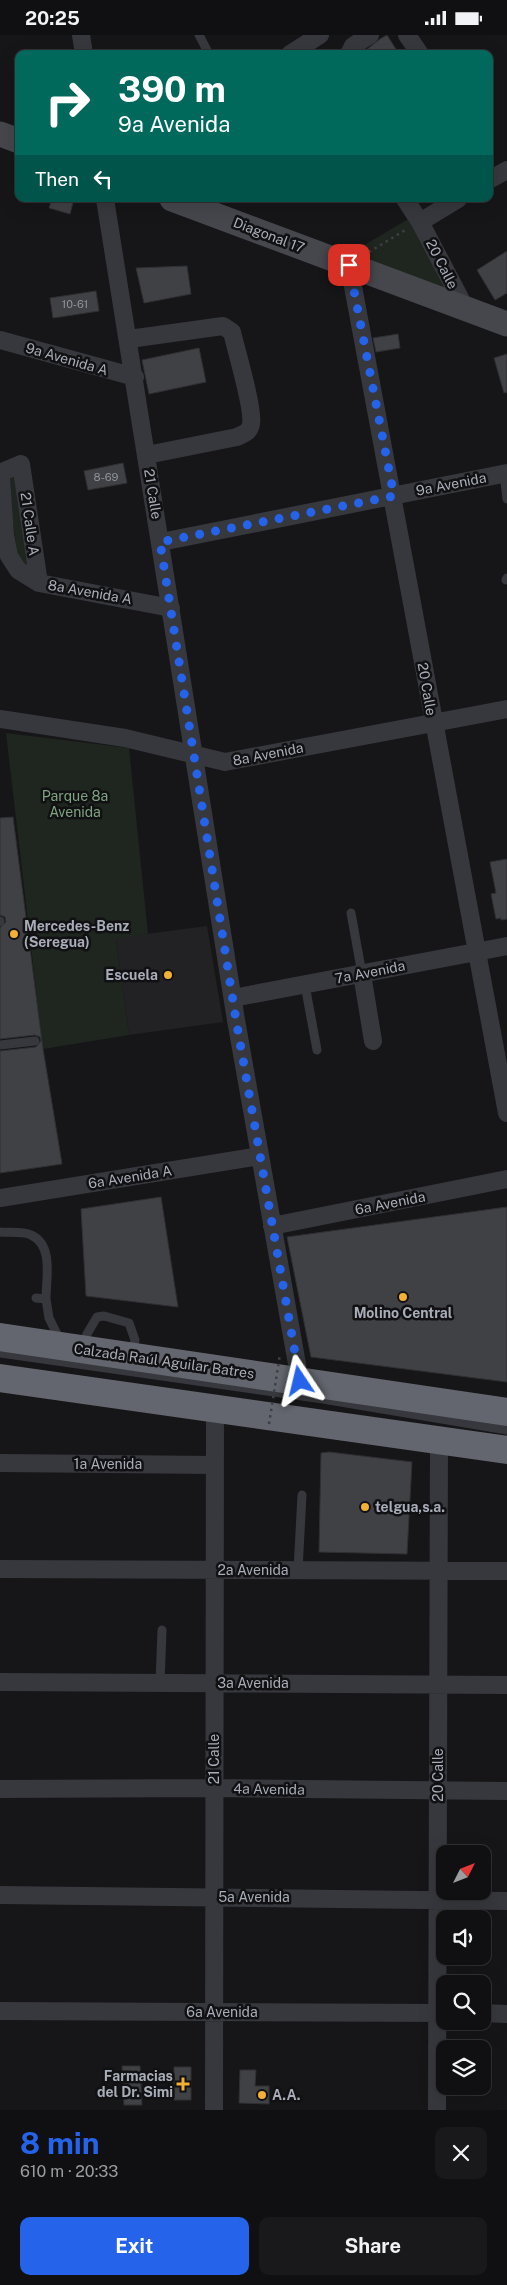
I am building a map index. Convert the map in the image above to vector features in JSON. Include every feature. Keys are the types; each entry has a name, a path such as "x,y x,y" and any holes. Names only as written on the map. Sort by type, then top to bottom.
{"highway":[{"name":"Calzada Raúl Aguilar Batres","path":"0,1337 507,1412"},
{"path":"0,1378 215,1407 507,1450"}],"main road":[{"path":"0,135 15,140"},
{"name":"Diagonal 17","path":"180,202 507,324"}],"street":[{"path":"81,35 83,50"},
{"path":"351,50 353,46 370,35"},
{"path":"407,35 417,50"},
{"path":"297,50 311,42"},
{"path":"493,178 507,169"},
{"name":"21 Calle","path":"106,202 129,339 233,998 300,1381"},
{"name":"20 Calle","path":"407,202 420,222 460,298 462,307"},
{"path":"420,222 453,202"},
{"name":"20 Calle","path":"349,265 394,496 433,723 476,951 501,1043 507,1113"},
{"path":"129,339 223,326 232,332 248,402 251,424 247,432 237,437 147,455"},
{"name":"9a Avenida A","path":"0,338 135,377"},
{"name":"21 Calle A","path":"15,564 9,556 5,535 1,479 2,472 22,464 39,583"},
{"name":"9a Avenida","path":"160,542 506,474"},
{"name":"8a Avenida A","path":"15,564 18,570 39,583 171,608"},
{"name":"8a Avenida","path":"0,719 125,738 225,762 507,709"},
{"name":"7a Avenida","path":"233,998 507,945"},
{"path":"362,974 373,1041"},
{"name":"6a Avenida A","path":"0,1198 260,1156"},
{"name":"6a Avenida","path":"272,1226 507,1179"},
{"name":"21 Calle","path":"214,2110 215,1407"},
{"name":"20 Calle","path":"438,1845 439,1440"},
{"name":"1a Avenida","path":"0,1463 215,1465"},
{"name":"2a Avenida","path":"0,1569 507,1571"},
{"name":"3a Avenida","path":"0,1682 507,1685"},
{"name":"4a Avenida","path":"0,1789 214,1788 507,1791"},
{"name":"5a Avenida","path":"0,1895 436,1899"},
{"name":"20 Calle","path":"437,1900 440,1975"},
{"name":"5a Avenida","path":"472,1900 507,1901"},
{"name":"6a Avenida","path":"0,2011 436,2013"},
{"path":"491,2013 507,2013"},
{"name":"20 Calle","path":"437,2110 440,2030"}],"lane":[{"path":"199,35 207,50"},
{"path":"506,474 507,499"},
{"path":"351,913 362,974"},
{"path":"304,985 318,1049"},
{"path":"0,1045 35,1041"},
{"path":"0,1232 30,1235 43,1244 46,1255 46,1299 50,1318 72,1347"},
{"path":"36,1298 46,1299"},
{"path":"0,1353 323,1399 507,1430"},
{"path":"298,1570 302,1495"},
{"path":"160,1683 162,1630"}],"path":[{"path":"349,265 420,222"},
{"path":"269,1425 280,1354"}],"shaded area":[{"name":"Escuela","path":"207,926 223,1022 129,1035 116,938"}],"green space":[{"path":"415,215 460,298 351,253"},
{"path":"17,472 30,569 18,560 7,480"},
{"name":"Parque 8a Avenida","path":"6,733 129,748 148,934 116,939 129,1035 43,1049"}],"building":[{"path":"387,35 396,50 366,50"},
{"path":"51,202 73,202 70,214 49,208"},
{"path":"507,251 507,293 495,300 477,270"},
{"path":"187,266 191,294 144,303 136,268"},
{"path":"96,291 99,311 53,318 50,298"},
{"path":"398,334 400,348 376,352 373,338"},
{"path":"199,348 206,382 149,394 142,360"},
{"path":"507,354 507,392 504,393 494,358"},
{"path":"123,463 127,483 88,490 84,471"},
{"name":"Mercedes-Benz (Seregua)","path":"13,817 43,1049 62,1164 0,1173 0,1051 36,1047 41,1041 40,1037 35,1035 0,1039 0,928 6,922 5,917 0,915 0,818"},
{"path":"507,859 507,919 501,920 501,918 496,919 491,894 496,893 490,862"},
{"path":"161,1197 178,1307 86,1296 81,1209"},
{"name":"Molino Central","path":"507,1207 507,1382 311,1357 287,1237"},
{"name":"telgua,s.a.","path":"329,1452 412,1462 407,1554 319,1552 321,1453"},
{"path":"122,2066 140,2066 142,2105 124,2105"},
{"name":"Farmacias del Dr. Simi","path":"174,2067 191,2067 191,2100 174,2100"},
{"path":"240,2070 256,2070 255,2086 269,2086 269,2104 239,2103"}],"place":[{"name":"Mercedes-Benz (Seregua)","path":"14,934"},
{"name":"Escuela","path":"168,975"},
{"name":"Molino Central","path":"403,1297"},
{"name":"telgua,s.a.","path":"365,1507"},
{"name":"Farmacias del Dr. Simi","path":"183,2084"},
{"name":"A.A.","path":"262,2095"}],"route":[{"path":"300,1381 236,1020 160,542 394,496 349,265"}]}
